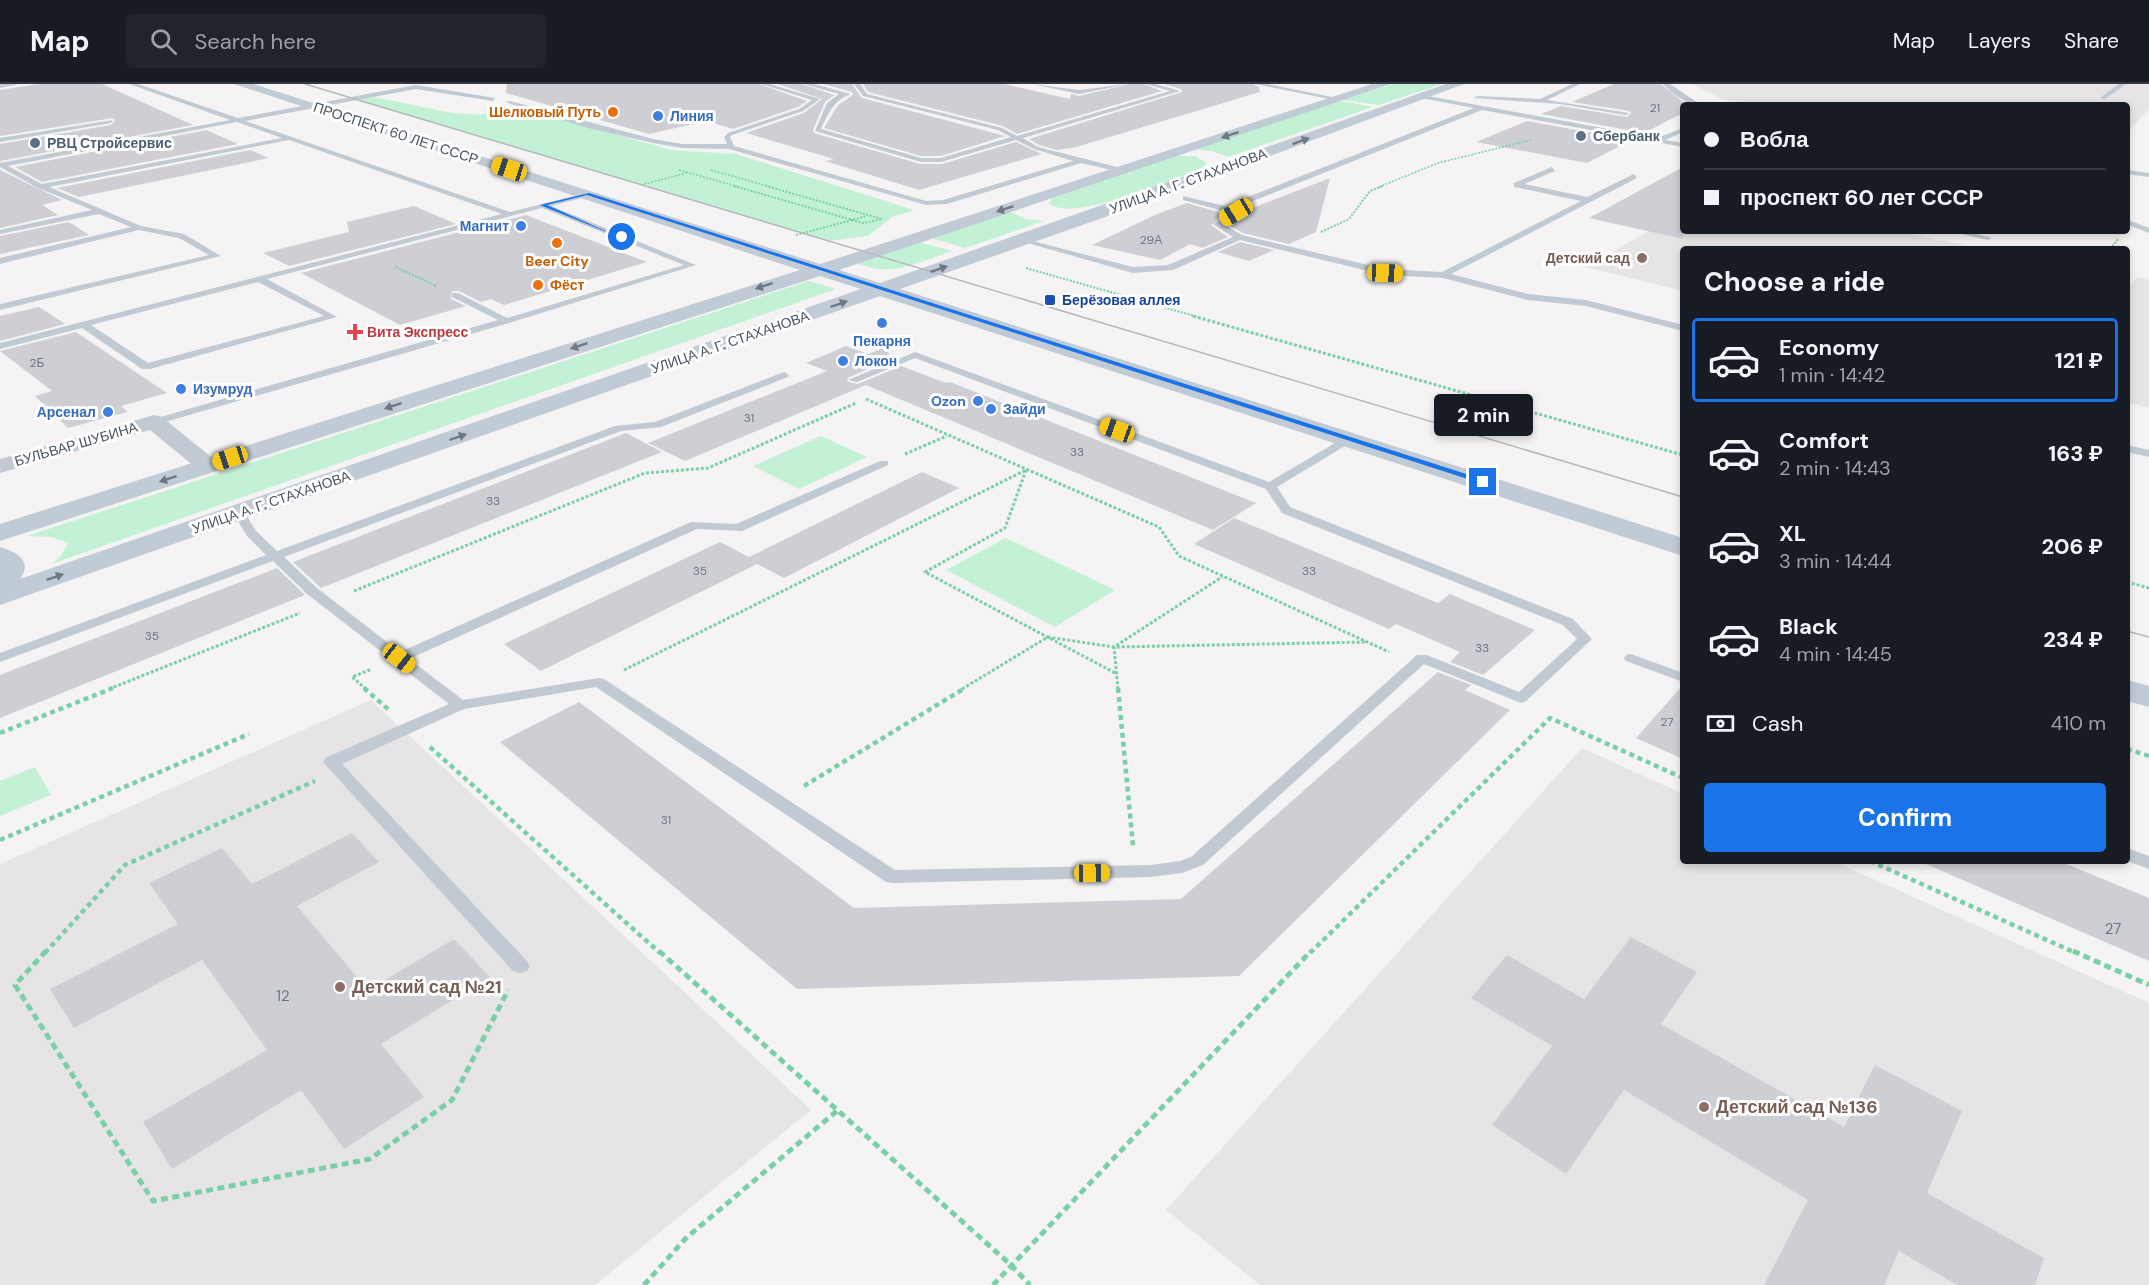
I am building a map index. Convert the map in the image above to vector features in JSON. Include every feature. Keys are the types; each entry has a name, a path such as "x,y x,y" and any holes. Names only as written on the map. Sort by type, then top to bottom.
{"main road":[{"name":"ПРОСПЕКТ 60 ЛЕТ СССР","path":"240,84 884,288 1680,545"},
{"name":"УЛИЦА А. Г. СТАХАНОВА","path":"0,533 1047,196 1385,84"},
{"name":"УЛИЦА А. Г. СТАХАНОВА","path":"0,596 1105,211 1458,84"},
{"path":"1165,156 1205,154 1220,157 1227,167"},
{"path":"1047,196 1037,205 1043,211 1066,214 1105,211"},
{"path":"0,556 10,561 10,572 0,585"},
{"path":"2130,691 2149,697"}],"street":[{"name":"БУЛЬВАР ШУБИНА","path":"0,466 154,422 208,466"}],"lane":[{"path":"0,86 16,84"},
{"path":"132,84 507,213"},
{"path":"408,84 493,99"},
{"path":"731,145 728,137 730,134 801,110 817,99 764,84"},
{"path":"807,84 842,94 866,94 1000,129 1036,148 1122,171"},
{"path":"857,84 866,94"},
{"path":"1035,84 1079,92 1125,84"},
{"path":"842,94 830,103 817,130 921,160 947,159 1177,91 1149,84"},
{"path":"1258,84 1339,99"},
{"path":"1539,101 1577,84"},
{"path":"1666,84 1677,94 1692,102"},
{"path":"2103,98 2123,84"},
{"path":"0,165 416,87"},
{"path":"1423,97 1560,102 1626,113"},
{"path":"1423,97 1680,144"},
{"path":"508,102 644,140 698,147 731,145 760,156 931,203 944,202 1081,161"},
{"path":"1225,209 1483,107"},
{"path":"0,140 111,120"},
{"path":"1657,140 1680,131"},
{"path":"41,186 292,138"},
{"path":"0,165 41,186 139,228 181,236 217,256 0,307"},
{"path":"1552,169 1517,185 1589,200"},
{"path":"2130,172 2149,175"},
{"path":"1443,275 1634,176"},
{"path":"0,346 587,194"},
{"path":"1186,198 1236,212 1217,224 1239,237 1385,273 1443,275 1528,297 1586,303 1680,327"},
{"path":"154,422 692,265 542,205"},
{"path":"0,232 100,211"},
{"path":"2131,223 2147,229"},
{"path":"0,261 139,228"},
{"path":"1967,234 1988,238"},
{"path":"1021,240 1133,270 1170,267 1239,237"},
{"path":"84,325 146,367 332,317 258,278"},
{"path":"455,296 506,321"},
{"path":"853,380 915,355 1270,486 1286,510 1568,622 1585,639 1600,645"},
{"path":"0,658 619,428 657,425 784,375"},
{"path":"1270,486 1349,439"},
{"path":"2130,449 2149,454"},
{"path":"399,658 695,525 738,528 884,463"},
{"path":"239,513 251,533 326,602 460,705"},
{"path":"520,966 331,762 460,705 599,682 892,877 1136,872 1182,867 1197,861 1422,658 1521,698 1585,639"},
{"path":"1631,658 1680,677"},
{"path":"2130,855 2149,863"}],"path":[{"path":"1321,232 1349,219 1370,191 1438,163 1588,127"},
{"path":"634,187 689,173"},
{"path":"863,223 915,238"},
{"path":"362,251 455,296"},
{"path":"978,255 1680,454"},
{"path":"0,733 645,473 708,468 874,395"},
{"path":"864,399 1159,527 1179,556 1414,664"},
{"path":"884,463 948,435"},
{"path":"1026,469 1005,528 925,572 1117,674"},
{"path":"599,682 1026,469"},
{"path":"1114,647 1222,576"},
{"path":"2130,583 2149,588"},
{"path":"779,801 1048,637 1114,647 1367,642"},
{"path":"1114,647 1136,872"},
{"path":"399,658 352,677 1011,1265 1030,1285"},
{"path":"993,1285 1311,951 1550,718 1680,777"},
{"path":"0,840 249,734"},
{"path":"2130,750 2149,756"},
{"path":"338,770 125,865 15,986 153,1202 370,1159 452,1100 520,966"},
{"path":"1877,864 2149,986"},
{"path":"644,1285 686,1238 838,1110"}],"shaded area":[{"path":"1692,84 2149,84 2149,109 2130,130 2130,102 1740,102 1722,99"},
{"name":"Детский сад","path":"1680,214 1680,234 1911,234 1970,246 1680,246 1680,290 1585,267"},
{"path":"2137,277 2149,280 2149,408 2130,403 2130,286"},
{"name":"Детский сад №21","path":"371,700 811,1110 595,1285 0,1285 0,864"},
{"name":"Детский сад №136","path":"1582,748 1680,793 1680,864 1840,864 2149,1003 2149,1285 1260,1285 1166,1210"}],"green space":[{"path":"1393,84 1442,84 1379,105 1344,100"},
{"path":"371,97 440,111 474,114 510,111 511,105 671,150 736,154 914,210 892,217 868,236 827,241 355,100"},
{"path":"1341,101 1373,107 1228,157 1212,151 1193,149"},
{"path":"1175,156 1195,156 1207,163 1201,169 1101,204 1063,208 1049,204 1053,197"},
{"path":"1008,211 1026,219 1044,221 965,248 928,237"},
{"path":"915,241 952,251 895,269 872,268 860,264 859,261"},
{"path":"809,281 836,289 51,564 60,557 68,543 52,537 27,536"},
{"path":"821,436 867,457 799,489 753,466"},
{"path":"1006,538 1115,590 1055,627 946,570"},
{"path":"35,767 51,795 0,816 0,781"}],"building":[{"path":"38,84 102,84 193,125 0,161 0,144 111,125 115,121 113,118 0,136 0,90"},
{"name":"Линия","path":"507,84 759,84 807,101 798,107 733,129 706,121 649,134 506,93"},
{"path":"778,84 802,84 834,95 825,102 813,130 814,133 920,164 942,164 1016,142 1042,154 919,190 825,161 834,159 746,133 804,113 822,99"},
{"path":"823,84 852,84 862,98 1005,136 941,156 921,156 824,128 838,105 853,95 852,92"},
{"path":"863,84 1004,84 1070,99 1071,94 1079,96 1130,84 1144,84 1162,91 1017,134 1003,126 868,92"},
{"path":"1164,84 1253,84 1259,87 1260,92 1076,147 1057,150 1039,145 1029,139 1182,92 1181,89"},
{"path":"1614,84 1661,84 1683,102 1680,102 1680,115 1644,133 1541,114 1561,106 1627,117 1631,113 1572,102"},
{"path":"1527,121 1632,140 1587,163 1476,142"},
{"path":"206,130 238,144 42,182 15,167"},
{"path":"250,150 269,158 79,197 57,188"},
{"path":"1680,169 1680,234 1683,234 1683,239 1589,218"},
{"path":"0,170 62,200 42,205 58,215 0,228"},
{"path":"1330,178 1316,232 1289,244 1243,233 1227,224 1242,212"},
{"path":"1187,203 1225,214 1211,225 1228,237 1202,248 1190,244 1160,260 1092,245 1155,215"},
{"path":"414,206 456,224 289,266 263,253 349,232 347,222"},
{"path":"526,215 647,262 504,305 491,299 481,302 459,291 452,291 451,299 466,306 400,325 301,273"},
{"path":"69,222 89,235 0,254 0,236"},
{"path":"1240,242 1274,250 1249,261 1218,252"},
{"path":"39,307 65,324 0,341 0,316"},
{"path":"76,332 167,393 121,406 127,412 68,428 35,396 52,391 0,351"},
{"path":"846,346 868,354 886,347 891,359 847,378 848,382 858,384 901,366 946,383 950,382 1256,503 1213,530 866,385 685,461 648,443 827,371 806,363"},
{"path":"626,433 662,452 321,588 293,562"},
{"path":"922,472 959,488 784,578 757,564 541,671 504,644 720,542 749,557"},
{"path":"1234,518 1438,603 1450,594 1535,630 1483,675 1450,662 1460,652 1396,624 1389,629 1194,544"},
{"path":"277,568 305,595 0,718 0,675"},
{"path":"1438,672 1471,685 1465,690 1510,710 1239,976 797,989 500,742 579,702 854,908 1181,899"},
{"path":"1680,688 1680,758 1636,738"},
{"path":"352,833 379,862 297,906 368,990 454,939 490,977 381,1044 424,1097 344,1149 301,1090 172,1169 143,1122 267,1050 202,960 74,1028 50,989 178,924 149,883 222,848 252,884"},
{"path":"1926,864 2066,864 2149,898 2149,961"},
{"path":"1631,937 1697,972 1661,1024 1844,1127 1875,1065 1962,1111 1927,1193 2044,1258 2035,1285 1957,1285 1899,1251 1884,1285 1764,1285 1808,1200 1624,1090 1566,1174 1492,1125 1552,1046 1471,998 1507,955 1584,999"}],"tram line":[{"path":"305,84 1680,496"},
{"path":"2130,632 2149,637"}],"place":[{"name":"Шелковый Путь","path":"613,112"},
{"name":"Линия","path":"658,116"},
{"name":"Сбербанк","path":"1581,136"},
{"name":"РВЦ Стройсервис","path":"35,143"},
{"name":"Магнит","path":"521,226"},
{"name":"Beer City","path":"557,243"},
{"name":"Детский сад","path":"1642,258"},
{"name":"Фёст","path":"538,285"},
{"name":"Берёзовая аллея","path":"1050,300"},
{"name":"Пекарня","path":"882,323"},
{"name":"Вита Экспресс","path":"355,332"},
{"name":"Локон","path":"843,361"},
{"name":"Изумруд","path":"181,389"},
{"name":"Ozon","path":"978,401"},
{"name":"Зайди","path":"991,409"},
{"name":"Арсенал","path":"108,412"},
{"name":"Детский сад №21","path":"340,987"},
{"name":"Детский сад №136","path":"1704,1107"}],"route":[{"path":"622,237 542,205 587,194 1483,482"}]}
